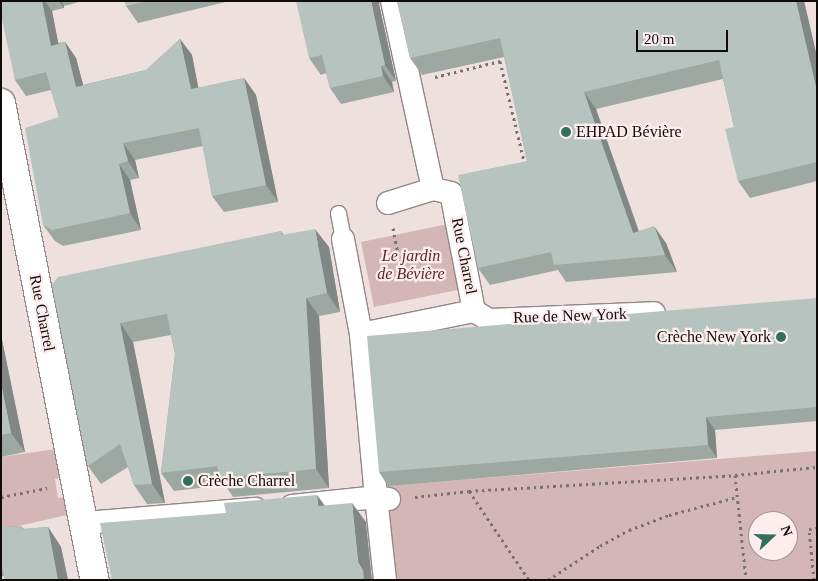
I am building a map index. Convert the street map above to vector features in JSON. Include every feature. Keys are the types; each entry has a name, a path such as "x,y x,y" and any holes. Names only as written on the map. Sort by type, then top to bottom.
{"street":[{"path":"383,204 433,189 392,1"},
{"name":"Rue Charrel","path":"1,103 95,580"},
{"name":"Rue Charrel","path":"361,334 474,311 451,193 433,189"},
{"path":"343,239 361,334 383,498 385,580"},
{"name":"Rue de New York","path":"474,311 489,320 675,311"},
{"path":"84,523 383,498"}],"lane":[{"path":"338,213 343,239"}],"path":[{"path":"410,82 500,61 527,170"},
{"path":"395,234 400,263"},
{"path":"383,498 735,475 817,467"},
{"path":"735,475 746,580"},
{"path":"1,497 76,483"},
{"path":"469,491 529,580"},
{"path":"548,580 600,546 629,530 669,515 738,497"},
{"path":"814,580 809,529 817,528"}],"green space":[{"name":"Le jardin de Bévière","path":"448,224 462,289 374,307 361,242"},
{"path":"56,449 61,478 55,479 58,498 65,497 67,515 1,530 1,457"},
{"path":"817,451 817,580 395,580 388,486"}],"building":[{"path":"1,1 42,1 51,46 65,42 76,87 146,70 180,39 191,89 244,78 266,185 212,196 199,128 123,143 128,161 119,164 130,213 52,230 43,225 25,128 59,117 46,72 15,80 1,15"},
{"path":"125,1 148,1 126,6"},
{"path":"296,1 371,1 385,65 381,66 383,76 330,88 322,55 309,58"},
{"path":"397,1 796,1 817,91 817,162 738,181 725,129 734,127 719,60 584,92 633,233 654,226 665,255 554,265 551,252 478,268 458,175 527,161 500,38 410,58"},
{"path":"315,229 327,293 306,298 316,469 220,478 217,466 161,473 175,354 167,314 120,323 152,484 134,485 120,444 88,466 52,285 58,277 281,231 282,235"},
{"path":"817,298 817,407 706,417 708,445 379,472 367,336"},
{"path":"1,383 11,433 1,435"},
{"path":"317,495 318,506 352,503 358,562 363,570 364,580 112,580 100,523 226,513 224,503"},
{"path":"21,526 22,529 48,527 58,580 5,580 1,563 1,527"}],"place":[{"name":"EHPAD Bévière","path":"566,132"},
{"name":"Crèche New York","path":"781,337"},
{"name":"Crèche Charrel","path":"188,481"}]}
